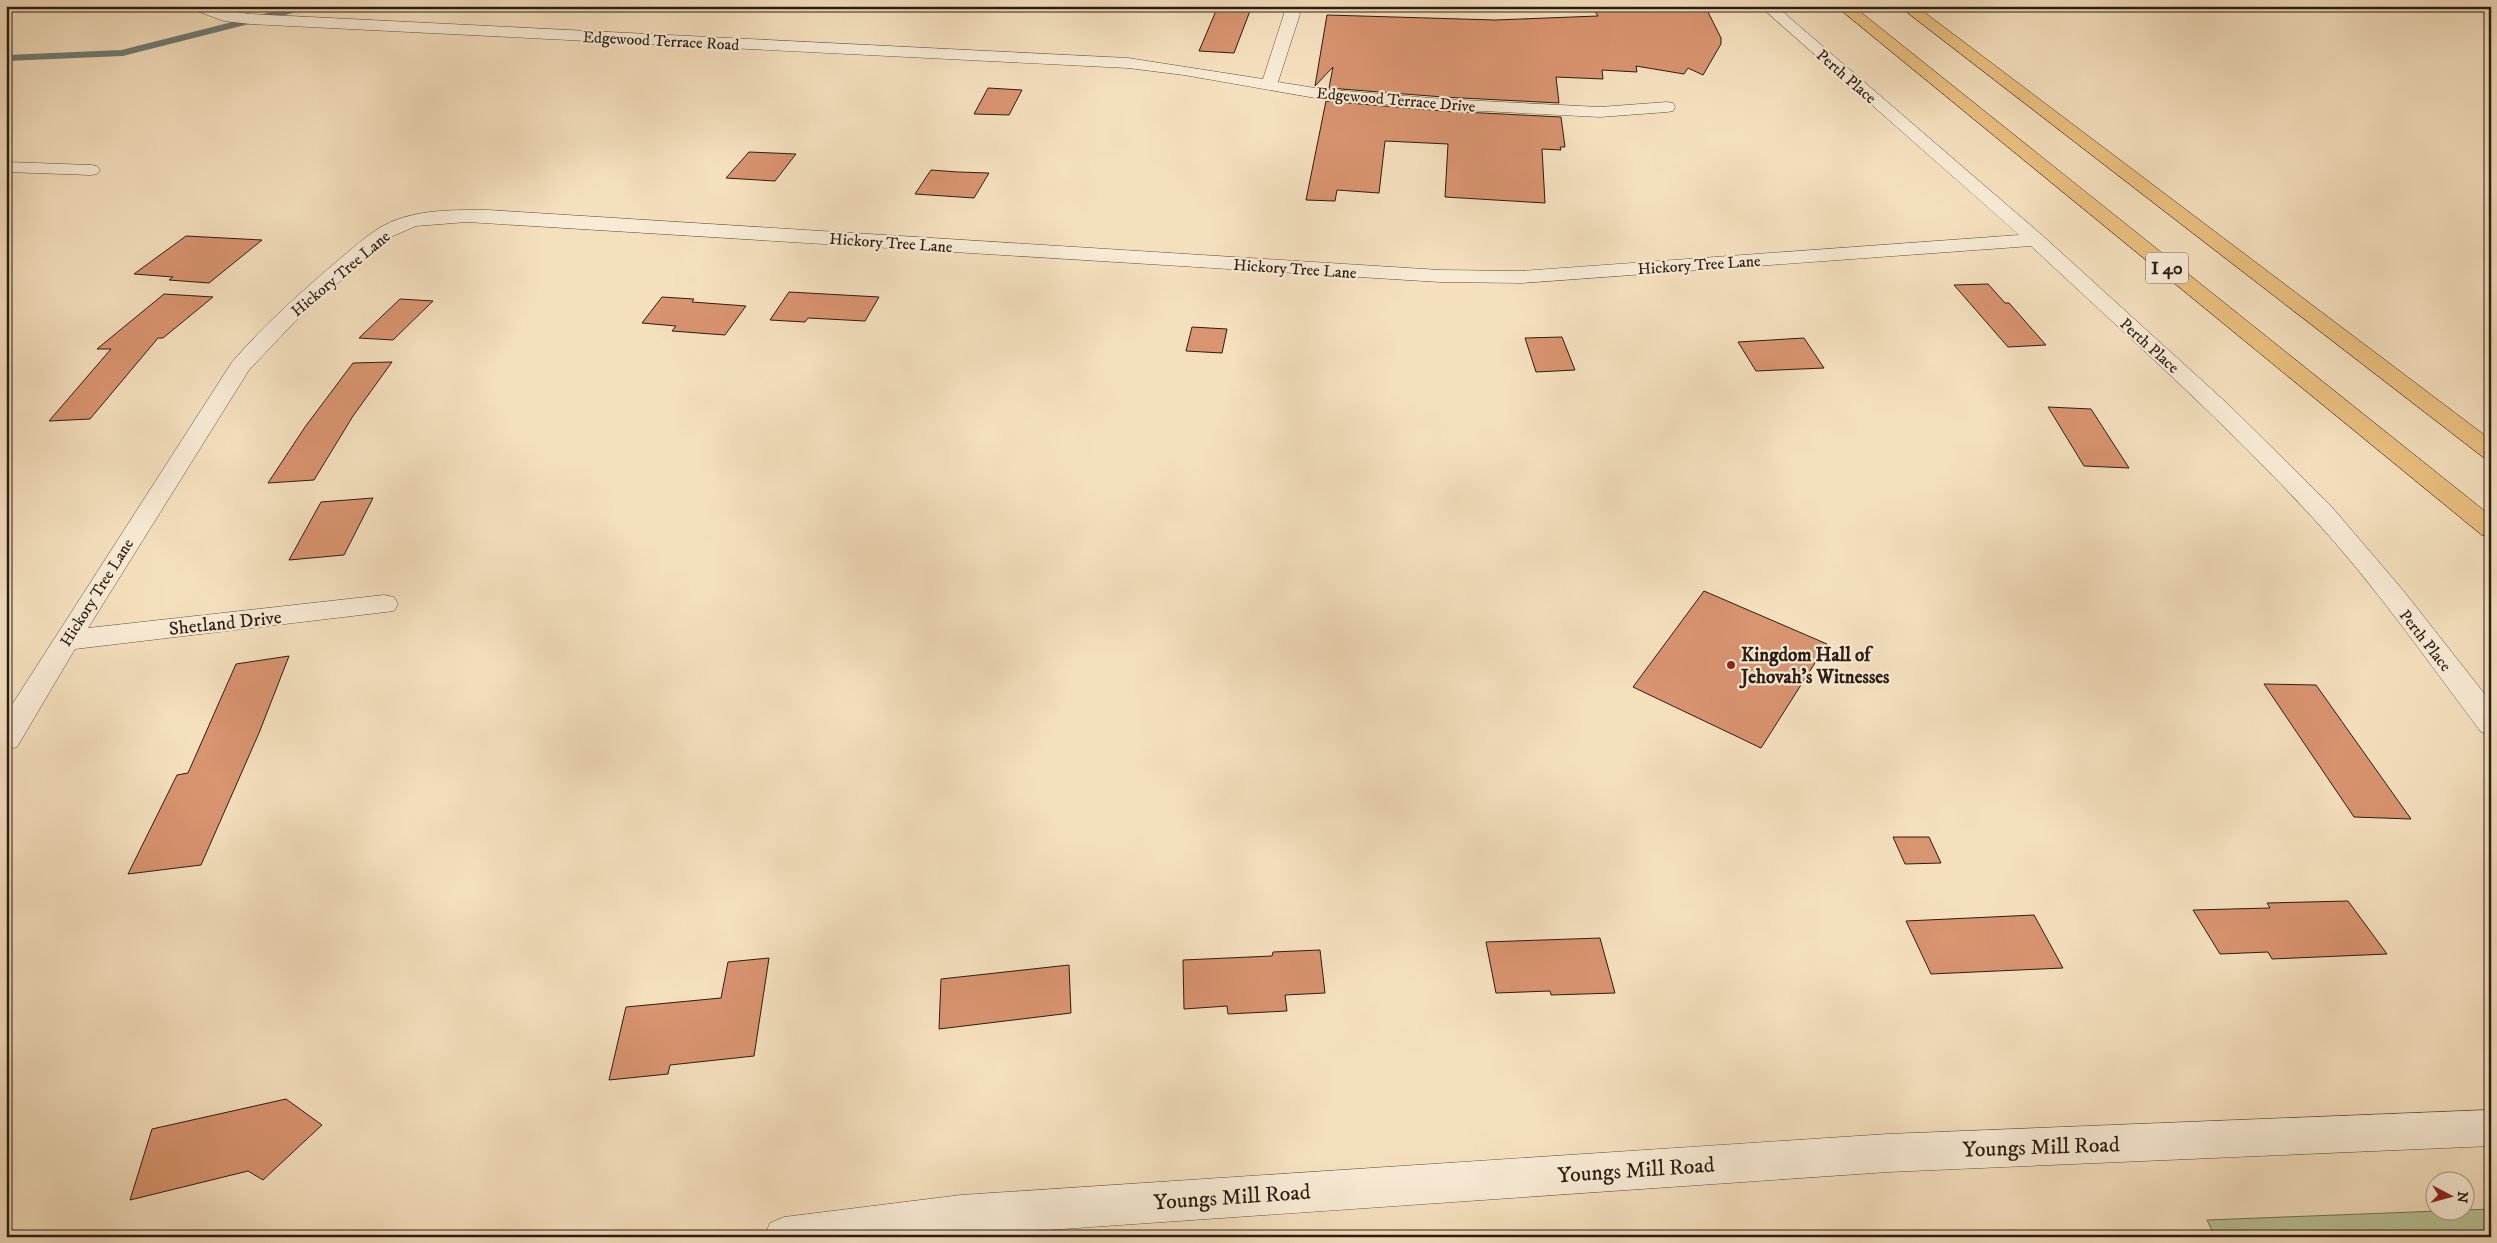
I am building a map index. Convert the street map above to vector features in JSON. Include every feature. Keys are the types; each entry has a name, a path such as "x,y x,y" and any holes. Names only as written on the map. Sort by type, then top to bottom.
{"highway":[{"name":"I 40","path":"1843,6 2491,529"},
{"name":"I 40","path":"1906,6 2491,452"}],"street":[{"name":"Edgewood Terrace Road","path":"196,6 224,16 250,20 1128,63"},
{"path":"1268,85 1292,14 1291,6"},
{"path":"1444,6 1518,6"},
{"name":"Perth Place","path":"1767,6 2036,240 2222,410 2322,512 2392,595 2491,724"},
{"name":"Edgewood Terrace Drive","path":"1128,63 1321,94 1442,104 1600,112 1667,107"},
{"path":"6,166 91,170"},
{"name":"Hickory Tree Lane","path":"6,739 66,640 240,366 259,344 322,284 378,237 405,223 450,216 488,216 1366,273 1522,277 2036,240"},
{"name":"Shetland Drive","path":"66,640 384,604"},
{"name":"Youngs Mill Road","path":"784,1237 961,1215 1868,1154 1970,1148 2359,1136 2491,1128"}],"green space":[{"path":"2491,1209 2491,1237 2215,1237 2207,1220 2424,1212 2424,1220 2474,1220 2474,1210"}],"building":[{"path":"1218,6 1243,6 1242,11 1250,11 1234,53 1199,51"},
{"path":"1707,10 1721,38 1721,44 1703,75 1688,68 1684,74 1636,66 1637,72 1602,70 1603,79 1556,77 1559,103 1443,97 1329,88 1333,67 1315,86 1327,15 1495,20 1598,16 1595,12"},
{"path":"988,88 1022,90 1009,115 974,114"},
{"path":"1326,101 1443,111 1561,117 1565,147 1560,147 1561,150 1542,149 1545,203 1445,197 1448,144 1385,141 1379,193 1337,190 1335,201 1306,200"},
{"path":"749,152 796,154 775,181 726,178"},
{"path":"931,170 989,173 974,198 915,194"},
{"path":"186,236 262,240 209,283 169,280 173,277 134,274"},
{"path":"1988,284 2005,303 2009,303 2046,345 2008,347 1954,285"},
{"path":"789,292 879,297 865,321 808,318 805,322 770,320"},
{"path":"164,294 213,297 163,338 158,338 90,419 49,421 111,349 97,349"},
{"path":"662,297 694,299 692,302 746,306 725,335 672,331 676,326 642,323"},
{"path":"400,299 433,301 393,340 359,338"},
{"path":"1192,327 1227,329 1222,353 1186,351"},
{"path":"1562,337 1575,370 1536,372 1525,338"},
{"path":"1804,338 1824,368 1756,371 1738,342"},
{"path":"392,362 353,416 314,480 268,483 305,427 353,363"},
{"path":"2048,407 2091,409 2129,468 2084,466"},
{"path":"373,498 344,555 289,560 321,502"},
{"name":"Kingdom Hall of Jehovah’s Witnesses","path":"1704,591 1827,644 1761,748 1633,687"},
{"path":"289,656 259,733 201,865 128,874 177,775 188,773 236,664"},
{"path":"2264,684 2316,685 2411,819 2354,817"},
{"path":"1893,837 1929,837 1941,863 1905,864"},
{"path":"2348,901 2387,954 2272,959 2268,952 2220,954 2193,910 2270,908 2267,903"},
{"path":"2034,915 2063,968 1931,974 1906,921"},
{"path":"1600,938 1615,993 1551,995 1550,991 1496,993 1486,942"},
{"path":"1320,950 1325,993 1285,995 1287,1011 1228,1014 1227,1006 1184,1009 1183,960 1272,956 1273,952"},
{"path":"769,958 754,1056 670,1065 668,1074 609,1080 626,1007 721,998 728,962"},
{"path":"1069,965 1071,1013 939,1029 941,979"},
{"path":"286,1099 322,1125 263,1180 248,1171 130,1200 152,1129"}],"waterway":[{"path":"6,58 122,53 308,6"}],"place":[{"name":"Kingdom Hall of Jehovah’s Witnesses","path":"1731,665"}]}
